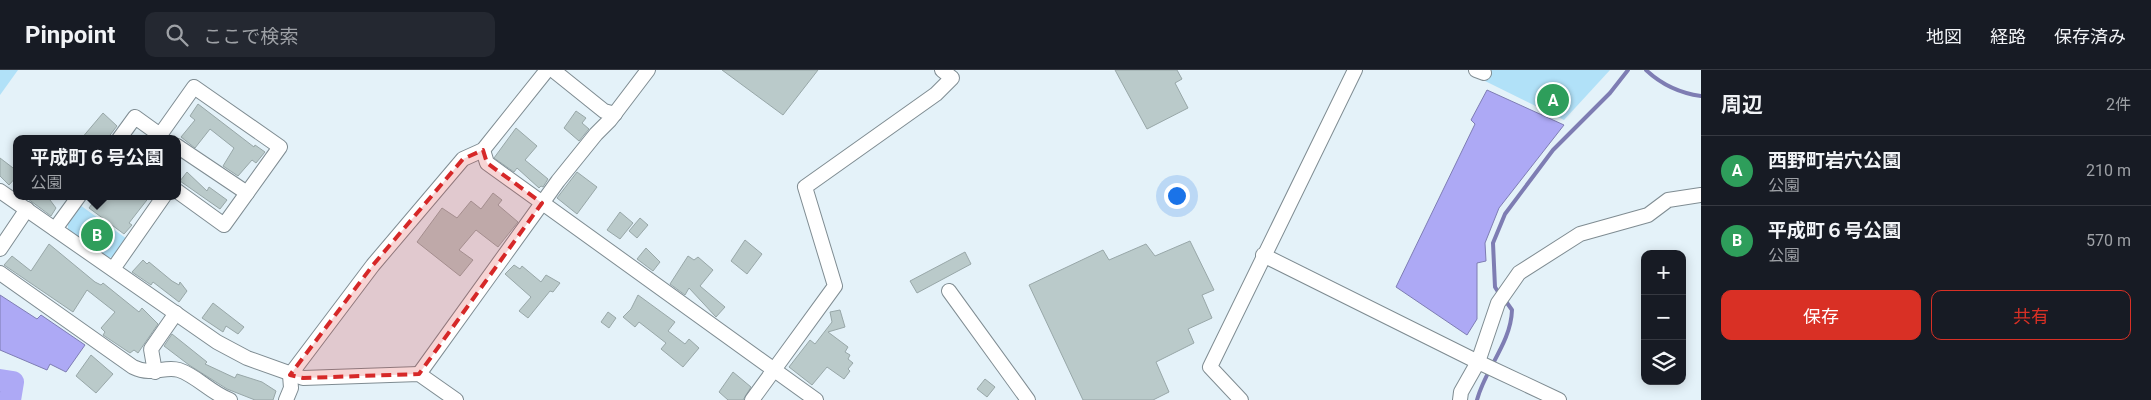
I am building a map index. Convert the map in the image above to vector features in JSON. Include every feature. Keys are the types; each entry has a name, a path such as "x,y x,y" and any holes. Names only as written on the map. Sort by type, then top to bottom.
{"street":[{"path":"286,400 291,388 290,375 368,272 463,159 483,150 547,70"},
{"path":"552,70 604,111 615,114"},
{"path":"419,374 542,203 596,134 615,114 648,70"},
{"path":"752,400 835,286 805,187 936,94 952,78 942,70"},
{"path":"1241,400 1210,367 1354,70"},
{"path":"165,135 194,87 280,147 224,224 181,194"},
{"path":"122,135 135,116 161,135"},
{"path":"181,149 247,193"},
{"path":"483,150 487,163 816,400"},
{"path":"0,191 232,351 290,375 303,378 419,374 456,400"},
{"path":"1460,400 1461,392 1478,362 1498,304 1519,273 1580,234 1648,215 1668,200 1701,195"},
{"path":"55,230 76,200"},
{"path":"112,269 161,200"},
{"path":"0,249 27,210"},
{"path":"1263,255 1478,362 1560,400"},
{"path":"0,273 133,367 147,372 171,369 183,371 219,396 230,400"},
{"path":"949,290 1028,400"},
{"path":"155,372 151,349 176,313"}],"highlighted area":[{"path":"483,150 487,163 542,203 419,374 303,378 290,375 373,265 463,159"}],"shaded area":[{"path":"0,70 18,70 0,95"},
{"path":"1489,70 1610,70 1564,120 1485,81"},
{"path":"1487,90 1564,125 1499,208 1485,243 1486,261 1477,263 1477,319 1467,335 1396,287 1475,124 1471,120"},
{"path":"80,205 127,239 114,257 106,258 68,231 68,222"},
{"path":"0,295 37,319 41,315 85,345 66,372 50,364 47,370 0,350"},
{"path":"0,387 18,390 17,400 0,400"}],"building":[{"path":"722,70 818,70 783,115"},
{"path":"1115,70 1177,70 1182,79 1175,83 1188,108 1147,129"},
{"path":"198,104 254,147 255,145 265,152 256,163 252,160 238,176 223,166 234,148 210,129 195,148 181,137 195,120 190,116"},
{"path":"576,111 586,118 582,123 589,129 579,141 564,128"},
{"path":"103,113 117,126 110,135 84,135"},
{"path":"516,128 537,146 525,160 548,179 543,187 539,188 517,168 514,172 494,158"},
{"path":"0,158 13,168 13,180 9,185 0,176"},
{"path":"187,172 207,191 209,187 227,200 220,209 181,182"},
{"path":"577,172 597,187 577,214 557,198"},
{"path":"493,193 502,200 498,205 518,222 498,247 476,230 459,250 473,260 460,276 417,242 442,208 457,218 471,201 481,209"},
{"path":"29,200 50,200 56,208 51,216"},
{"path":"95,200 147,200 129,223 132,225 124,234 89,208"},
{"path":"620,212 633,223 620,239 607,230"},
{"path":"640,218 648,225 637,238 629,231"},
{"path":"745,240 762,254 747,274 731,261"},
{"path":"1190,241 1214,290 1202,295 1212,318 1188,329 1194,343 1156,362 1169,392 1153,400 1083,400 1029,285 1103,250 1109,260 1146,244 1155,256"},
{"path":"49,244 95,282 101,285 103,283 139,312 142,308 158,324 138,353 134,350 130,353 103,335 105,332 101,328 115,312 87,290 73,312 4,265 12,256 31,271"},
{"path":"646,248 660,262 653,271 637,259"},
{"path":"965,252 971,264 917,293 910,281"},
{"path":"688,256 694,260 698,257 713,270 700,286 725,307 716,317 689,288 685,295 670,284"},
{"path":"143,260 147,264 149,262 172,281 179,285 180,282 187,291 179,302 153,282 151,285 132,272"},
{"path":"514,265 520,269 522,266 541,282 546,275 560,283 553,292 550,291 528,318 519,311 531,297 505,274"},
{"path":"638,295 675,322 668,331 685,344 689,339 699,348 683,367 661,349 666,343 639,322 635,327 623,317 631,309"},
{"path":"213,303 244,327 238,334 226,326 223,332 202,318"},
{"path":"840,310 845,327 828,332 848,347 845,352 850,355 848,359 853,363 844,379 827,367 812,385 789,367 810,340 815,344 832,322 830,312"},
{"path":"608,312 616,318 609,328 601,322"},
{"path":"172,334 207,362 205,364 235,378 237,374 262,382 276,391 273,400 255,400 227,389 189,365 164,346"},
{"path":"91,355 113,374 96,393 76,376"},
{"path":"733,372 751,387 743,400 728,400 719,392"},
{"path":"985,379 995,387 987,397 977,389"}],"waterway":[{"path":"1500,295 1495,287 1493,243 1505,214 1553,150 1610,93 1628,70"},
{"path":"1646,70 1658,80 1671,87 1685,93 1701,96"},
{"path":"1477,400 1503,345 1511,322 1512,310 1505,300"},
{"path":"0,380 13,382 10,400"}],"place":[{"name":"西野町岩穴公園","path":"1553,100"},
{"name":"平成町６号公園","path":"97,235"}]}
